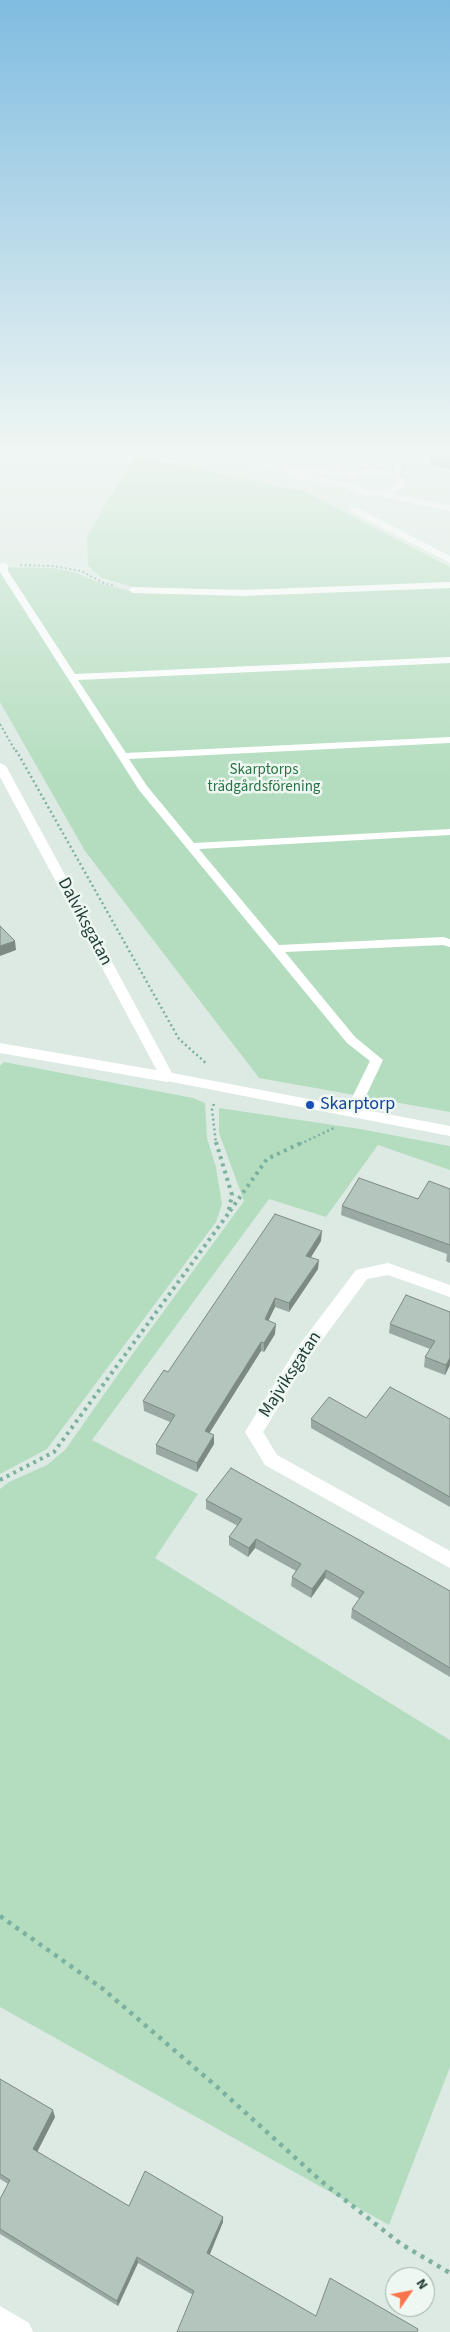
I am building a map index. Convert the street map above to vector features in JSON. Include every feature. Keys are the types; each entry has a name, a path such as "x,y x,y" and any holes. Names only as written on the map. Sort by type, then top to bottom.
{"street":[{"name":"Dalviksgatan","path":"0,766 167,1078"},
{"path":"0,1048 450,1131"},
{"name":"Majviksgatan","path":"450,1291 388,1269 362,1274 300,1357 254,1432 271,1460 450,1560"},
{"path":"0,2319 20,2332"}],"lane":[{"path":"4,565 4,571 143,788 351,1040 377,1060 352,1112"},
{"path":"133,590 243,594 450,585"},
{"path":"72,677 450,660"},
{"path":"122,756 450,740"},
{"path":"190,846 450,832"},
{"path":"276,949 443,941 450,943"}],"path":[{"path":"4,565 53,566 81,571 104,583 133,590"},
{"path":"0,724 42,793 179,1039 199,1059 212,1067"},
{"path":"212,1109 214,1137 232,1195 228,1214"},
{"path":"0,1480 54,1452 174,1290 267,1159 343,1124 352,1112"},
{"path":"0,1916 104,1989 328,2186 401,2244 450,2273"}],"green space":[{"path":"88,561 438,561 450,567 450,582 299,590 173,591 136,588 102,578 88,566"},
{"name":"Skarptorps trädgårdsförening","path":"0,567 52,568 74,572 105,585 132,591 450,587 450,1112 259,1078 85,851 0,702"},
{"path":"4,1062 193,1098 205,1103 207,1138 216,1167 222,1204 216,1222 47,1449 0,1474 0,1066"},
{"path":"219,1108 360,1129 450,1146 450,1170 378,1145 326,1217 269,1199 92,1440 198,1494 155,1558 450,1740 450,2067 389,2225 0,2007 0,1489 9,1482 47,1465 65,1450 244,1201 219,1133"}],"building":[{"path":"0,926 15,941 0,946"},
{"path":"359,1178 418,1199 429,1181 450,1189 450,1245 342,1206"},
{"path":"275,1214 322,1231 306,1256 319,1260 289,1303 275,1298 265,1319 276,1324 264,1343 261,1342 205,1431 214,1435 197,1463 156,1445 175,1415 143,1401 164,1370 168,1372"},
{"path":"406,1295 450,1312 450,1358 446,1365 425,1357 435,1341 390,1324"},
{"path":"390,1387 450,1419 450,1497 311,1419 329,1397 366,1418"},
{"path":"231,1468 450,1591 450,1668 352,1609 364,1592 326,1570 312,1589 292,1577 301,1564 256,1539 249,1548 229,1537 242,1519 206,1500"},
{"path":"0,2079 53,2110 33,2149 129,2206 145,2171 223,2217 207,2253 316,2316 330,2278 385,2310 385,2317 397,2317 418,2329 417,2332 177,2332 194,2291 137,2257 117,2301 0,2229 0,2199 10,2180 0,2174"}],"place":[{"name":"Skarptorp","path":"310,1105"}]}
